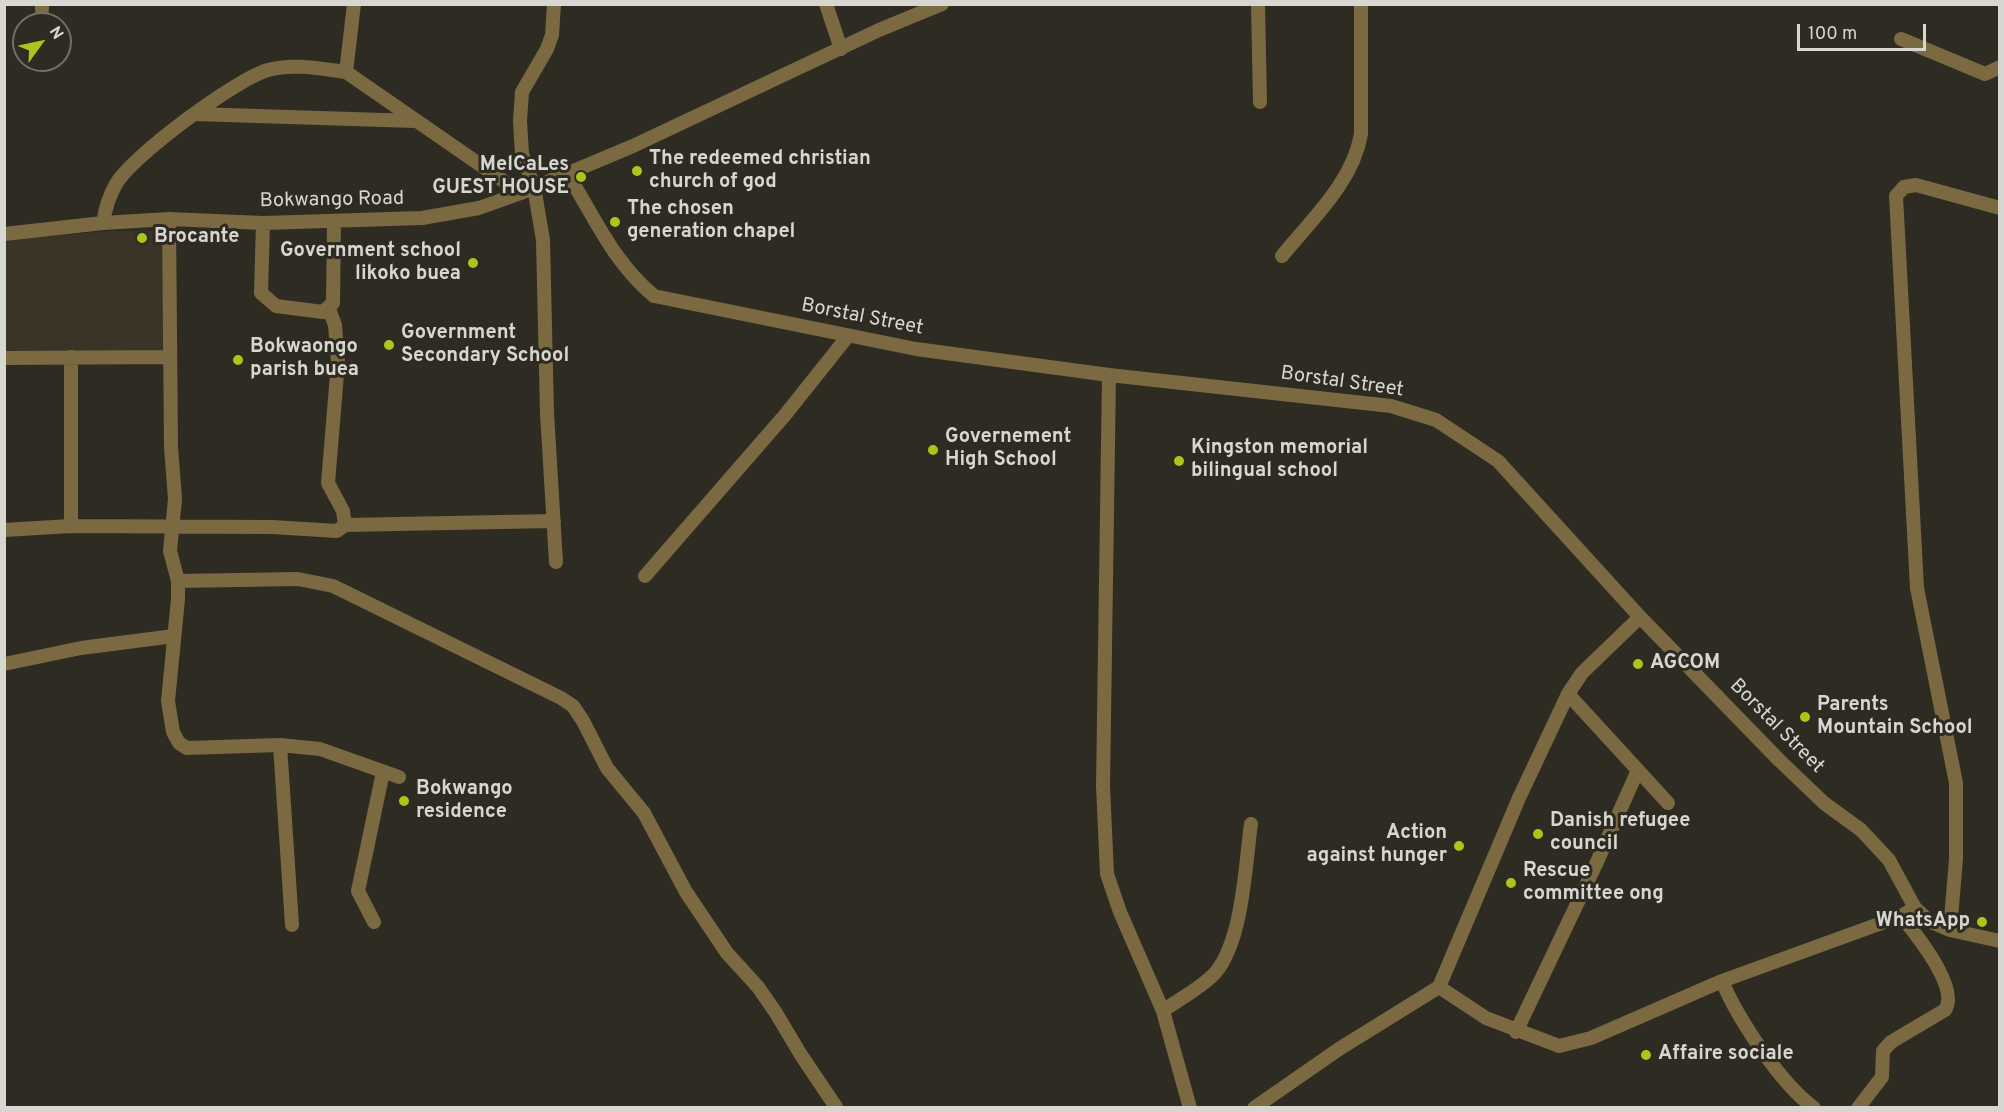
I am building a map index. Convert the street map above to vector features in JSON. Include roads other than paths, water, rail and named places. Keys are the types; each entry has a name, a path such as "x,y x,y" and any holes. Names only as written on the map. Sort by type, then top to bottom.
{"street":[{"path":"346,72 354,4"},
{"path":"554,4 552,35 547,49 522,92 522,154 534,188 543,240 546,413 556,562"},
{"path":"826,4 841,49"},
{"name":"Bokwango Road","path":"4,234 102,223 169,219 263,223 422,218 478,208 521,194 568,174 942,4"},
{"path":"1258,4 1260,102"},
{"path":"1282,256 1341,184 1358,155 1361,134 1361,4"},
{"path":"1901,39 1985,74 2000,67"},
{"path":"102,223 116,183 130,167 194,114 240,83 269,70 296,66 346,72 521,194"},
{"path":"194,114 415,121"},
{"name":"Borstal Street","path":"568,174 610,248 632,278 654,296 916,350 1109,375 1390,406 1436,420 1498,461 1641,617 1779,760 1824,803 1861,830 1890,860 1915,908 1929,921 1950,930 2000,941"},
{"path":"1950,930 1956,859 1956,783 1917,588 1896,196 1904,187 1916,185 2000,208"},
{"path":"169,219 170,357 175,499 170,550 178,581 168,701 173,732 179,743 187,748 280,745 320,749 399,777"},
{"path":"263,223 261,293 276,306 323,312 333,303 334,222"},
{"path":"329,309 335,325 338,362 328,483 343,511 345,525"},
{"path":"645,576 785,415 848,336"},
{"path":"71,357 71,526"},
{"path":"4,358 170,357"},
{"path":"1109,375 1103,786 1107,874 1120,912 1163,1011 1190,1107"},
{"path":"4,530 71,526 272,527 337,531 345,525 554,521"},
{"path":"178,581 298,579 333,586 573,706 607,768 644,813 686,892 727,953 758,987 776,1012 801,1055 836,1107"},
{"path":"1254,1107 1340,1049 1439,987 1519,798 1568,694 1582,673 1641,617"},
{"path":"4,664 81,648 174,636"},
{"path":"1568,694 1668,803"},
{"path":"280,745 292,925"},
{"path":"1516,1032 1638,770"},
{"path":"374,922 358,891 383,772"},
{"path":"1163,1011 1214,974 1227,955 1243,884 1251,824"},
{"path":"1439,987 1486,1018 1516,1032 1559,1046 1592,1038 1722,981 1901,916 1915,908"},
{"path":"1858,1107 1882,1077 1883,1051 1890,1042 1945,1010 1949,1004 1949,993 1935,963 1901,916"},
{"path":"1722,981 1733,1008 1765,1053 1804,1101 1814,1107"}],"place":[{"name":"The redeemed christian church of god","path":"637,171"},
{"name":"MelCaLes GUEST HOUSE","path":"581,177"},
{"name":"The chosen generation chapel","path":"615,222"},
{"name":"Brocante","path":"142,238"},
{"name":"Government school likoko buea","path":"473,263"},
{"name":"Government Secondary School","path":"389,345"},
{"name":"Bokwaongo parish buea","path":"238,360"},
{"name":"Governement High School","path":"933,450"},
{"name":"Kingston memorial bilingual school","path":"1179,461"},
{"name":"AGCOM","path":"1638,664"},
{"name":"Parents Mountain School","path":"1805,717"},
{"name":"Bokwango residence","path":"404,801"},
{"name":"Danish refugee council","path":"1538,834"},
{"name":"Action against hunger","path":"1459,846"},
{"name":"Rescue committee ong","path":"1511,883"},
{"name":"WhatsApp","path":"1982,922"},
{"name":"Affaire sociale","path":"1646,1055"}]}
